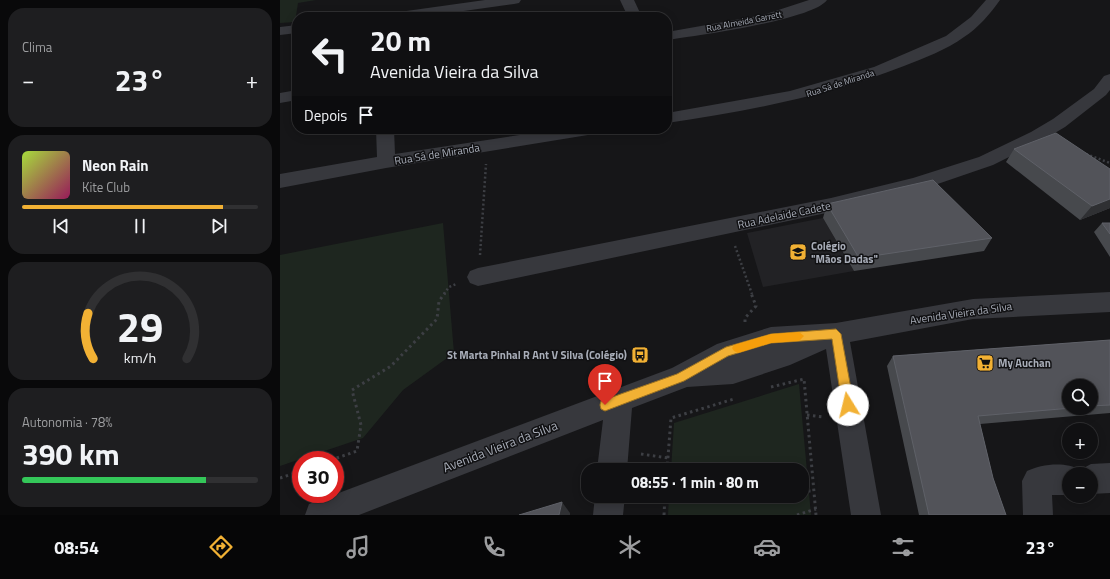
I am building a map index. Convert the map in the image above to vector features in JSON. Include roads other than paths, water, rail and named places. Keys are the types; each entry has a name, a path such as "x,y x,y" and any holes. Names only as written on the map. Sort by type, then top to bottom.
{"street":[{"path":"419,12 461,4 514,0"},
{"path":"627,0 633,12"},
{"name":"Rua Almeida Garrett","path":"672,35 756,20 803,9 820,0"},
{"name":"Rua Sá de Miranda","path":"672,117 763,103 810,93 897,64 950,41 973,24 993,0"},
{"path":"280,31 292,30"},
{"name":"Rua Adelaide Cadete","path":"478,277 732,226 831,205 909,186 986,161 1059,123 1100,92 1110,79"},
{"path":"280,98 292,96"},
{"path":"385,134 386,162"},
{"name":"Rua Sá de Miranda","path":"280,181 386,162 563,134"},
{"name":"Avenida Vieira da Silva","path":"320,515 680,377 726,352 771,338 836,334 973,310 1046,304 1110,302"},
{"path":"836,334 866,515"},
{"name":"Avenida Vieira da Silva","path":"680,377 733,372 781,356 836,334"},
{"path":"613,463 619,400"},
{"path":"1098,479 1110,478"},
{"path":"1038,515 1037,481 1062,480"},
{"path":"608,515 609,503"}],"place":[{"name":"Colégio \"Mãos Dadas\"","path":"798,252"},
{"name":"St Marta Pinhal R Ant V Silva (Colégio)","path":"640,355"},
{"name":"My Auchan","path":"985,363"}]}
